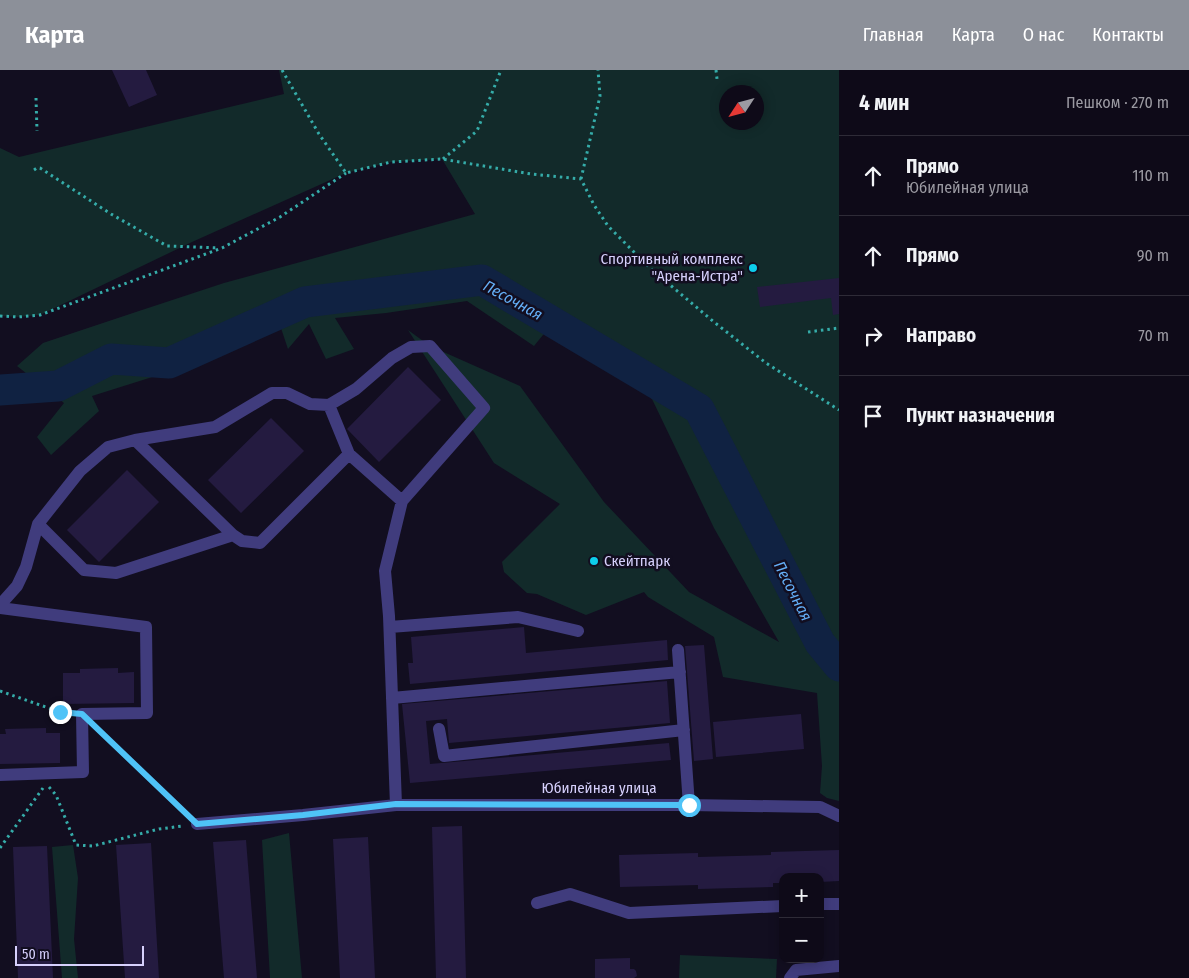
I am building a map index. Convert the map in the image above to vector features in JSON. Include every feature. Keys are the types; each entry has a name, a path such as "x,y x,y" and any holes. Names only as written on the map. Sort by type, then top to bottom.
{"street":[{"path":"0,607 17,586 26,568 38,524 80,471 108,447 135,440 215,427 272,393 287,393 310,404 329,405 356,389 392,358 411,347 430,346 484,408 402,501 386,571 390,627 396,804"},
{"path":"329,405 350,454 402,501"},
{"path":"135,440 233,535 242,541 260,544 350,454"},
{"path":"38,524 84,570 116,573 233,535"},
{"path":"0,607 146,627 147,713 82,714 83,772 0,775"},
{"path":"390,627 518,617 578,631"},
{"path":"678,650 689,805"},
{"path":"392,698 680,672"},
{"path":"440,729 444,756 684,730"},
{"name":"Юбилейная улица","path":"197,824 303,815 396,804 820,807 839,816"},
{"path":"537,903 570,894 630,912 779,906"},
{"path":"824,904 839,904"},
{"path":"790,978 796,970 839,966"}],"path":[{"path":"282,70 319,134 346,173"},
{"path":"442,159 477,131 502,70"},
{"path":"598,70 600,96 581,179 594,205 608,226 650,268 714,322 766,363 839,410"},
{"path":"716,70 717,79"},
{"path":"36,98 37,131"},
{"path":"0,316 40,315 222,248 280,217 346,173 391,162 442,159 531,174 581,179"},
{"path":"34,170 40,168 111,214 167,246 222,248"},
{"path":"808,332 839,328"},
{"path":"0,690 60,712 82,714 197,824"},
{"path":"37,784 46,784 56,795 76,845 93,846 159,829 197,824"},
{"path":"0,848 46,784"}],"green space":[{"path":"279,70 839,70 839,801 827,798 820,793 822,766 817,693 723,677 714,637 648,597 644,592 586,615 537,594 527,593 504,572 502,562 560,504 494,463 408,330 430,346 520,386 604,502 689,592 779,642 714,528 652,399 560,314 534,346 467,301 386,313 335,318 354,349 326,359 309,324 288,349 274,307 183,347 165,373 92,396 99,411 51,455 37,437 64,403 17,366 43,343 224,283 475,214 442,159 391,162 346,173 192,242 40,315 0,316 0,148 19,157 284,94"},
{"path":"289,833 302,978 270,978 262,840"},
{"path":"73,845 78,878 74,939 78,978 62,978 52,847"},
{"path":"680,955 777,959 776,978 679,978"}],"building":[{"path":"112,70 146,70 157,95 129,107"},
{"path":"839,278 839,314 833,315 831,298 760,307 757,287"},
{"path":"408,367 441,400 379,462 347,429"},
{"path":"271,418 304,451 241,513 208,480"},
{"path":"127,470 159,502 99,562 67,530"},
{"path":"524,627 526,653 667,640 668,660 410,684 408,663 413,663 411,637"},
{"path":"704,645 713,759 694,761 685,646"},
{"path":"118,668 118,673 134,672 134,703 63,704 63,673 80,673 80,669"},
{"path":"667,681 670,723 449,743 447,719 426,721 430,764 669,743 671,760 410,783 402,704"},
{"path":"801,714 804,749 716,757 713,722"},
{"path":"46,728 46,733 60,733 60,763 0,764 0,734 6,734 5,729"},
{"path":"462,826 466,978 436,978 432,827"},
{"path":"368,837 375,978 340,978 333,839"},
{"path":"246,840 257,978 224,978 213,842"},
{"path":"151,843 159,978 125,978 116,845"},
{"path":"47,846 53,978 18,978 13,847"},
{"path":"839,850 839,881 824,882 824,873 779,873 779,883 773,883 773,887 698,889 698,885 620,887 619,855 698,853 698,857 771,855 771,852"},
{"path":"630,958 630,969 636,971 637,976 634,978 595,978 595,959"}],"waterway":[{"name":"Песочная","path":"0,390 58,386 111,359 169,363 305,302 482,280 699,409 820,643 839,666"}],"place":[{"name":"Спортивный комплекс \"Арена-Истра\"","path":"753,268"},
{"name":"Скейтпарк","path":"594,561"}],"route":[{"path":"60,712 82,714 197,824 303,815 396,804 689,805"}]}
